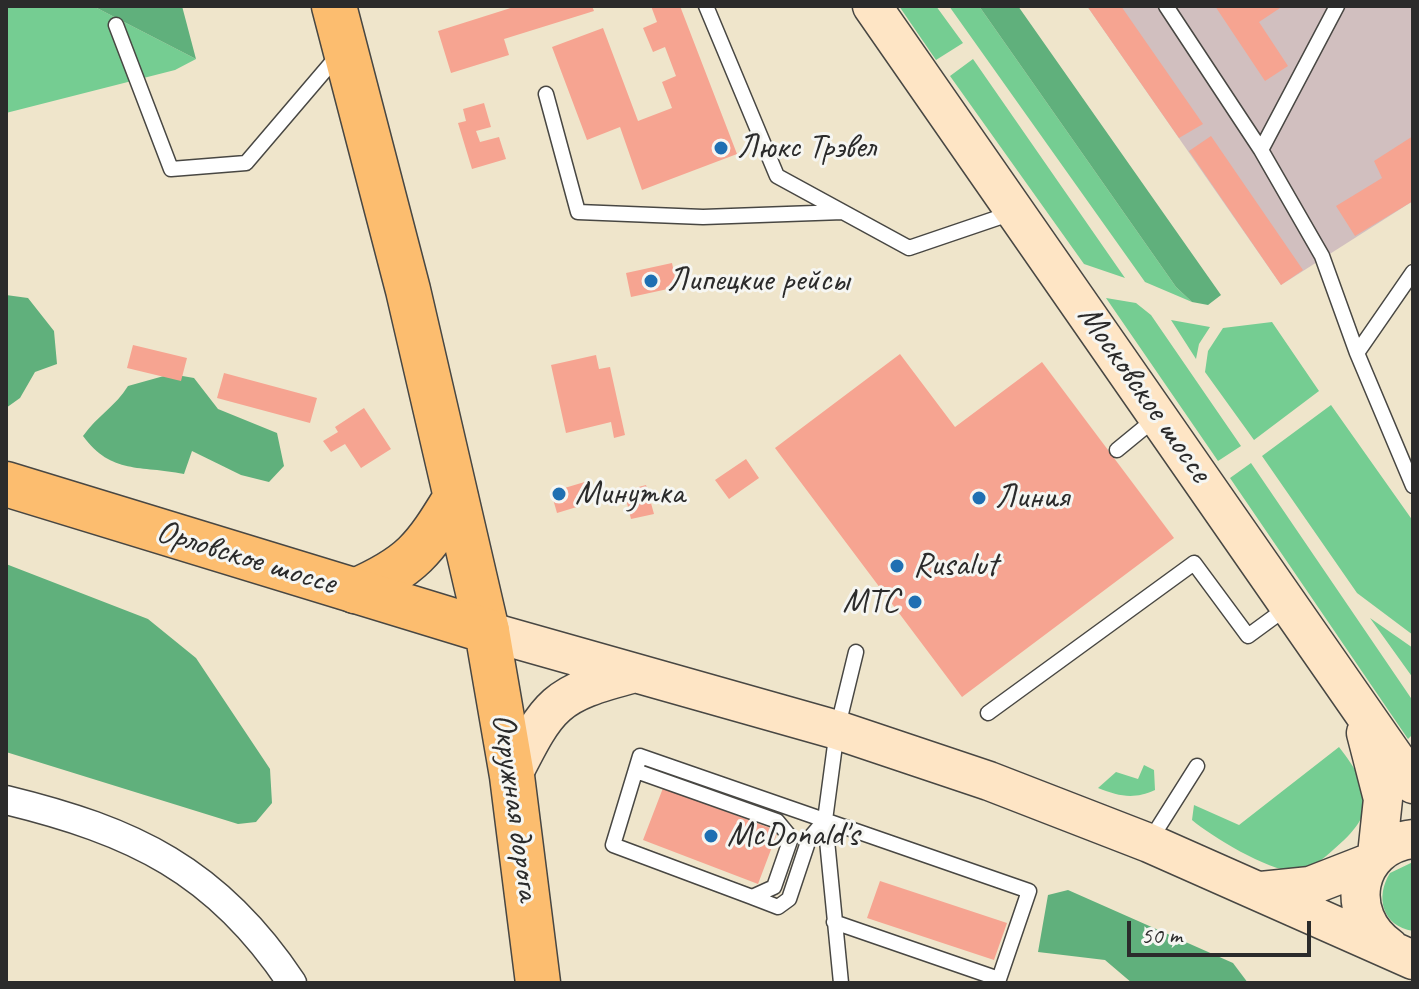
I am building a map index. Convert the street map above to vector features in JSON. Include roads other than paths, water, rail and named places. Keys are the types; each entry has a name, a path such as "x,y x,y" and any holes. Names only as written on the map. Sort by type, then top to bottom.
{"main road":[{"name":"Московское шоссе","path":"872,6 1413,784"},
{"name":"Окружная дорога","path":"339,27 408,290 487,631 512,776 538,983"},
{"name":"Орловское шоссе","path":"6,484 487,631"},
{"path":"355,591 394,574 427,546 456,497"},
{"path":"487,631 837,730 989,781 1149,843 1405,954"},
{"path":"512,776 535,729 559,700 591,685 635,673"},
{"path":"1359,707 1381,779 1382,827 1373,859 1360,885 1360,909 1371,931 1405,954"},
{"path":"1256,891 1310,886 1373,859 1398,842 1413,839"}],"street":[{"path":"6,800 80,818 160,852 224,902 276,959 292,983"}],"lane":[{"path":"706,6 777,176 909,248 1016,211"},
{"path":"1166,6 1261,150 1322,256 1357,353 1413,486"},
{"path":"1261,150 1337,6"},
{"path":"116,25 171,169 246,163 339,27"},
{"path":"546,94 578,212 703,217 843,212"},
{"path":"1357,353 1413,272"},
{"path":"1117,450 1159,416"},
{"path":"988,713 1194,563 1248,636 1290,606"},
{"path":"841,983 825,820 837,730 856,652"},
{"path":"825,820 809,839 789,899 778,907 613,845 640,756 825,820 1029,891 999,979 834,922"},
{"path":"1149,843 1197,766"},
{"path":"636,771 777,821 791,838 774,887 752,897"}],"place":[{"name":"Люкс Трэвел","path":"721,148"},
{"name":"Липецкие рейсы","path":"651,281"},
{"name":"Минутка","path":"559,494"},
{"name":"Линия","path":"979,498"},
{"name":"Rusalut","path":"897,566"},
{"name":"МТС","path":"915,602"},
{"name":"McDonald's","path":"711,836"}]}
